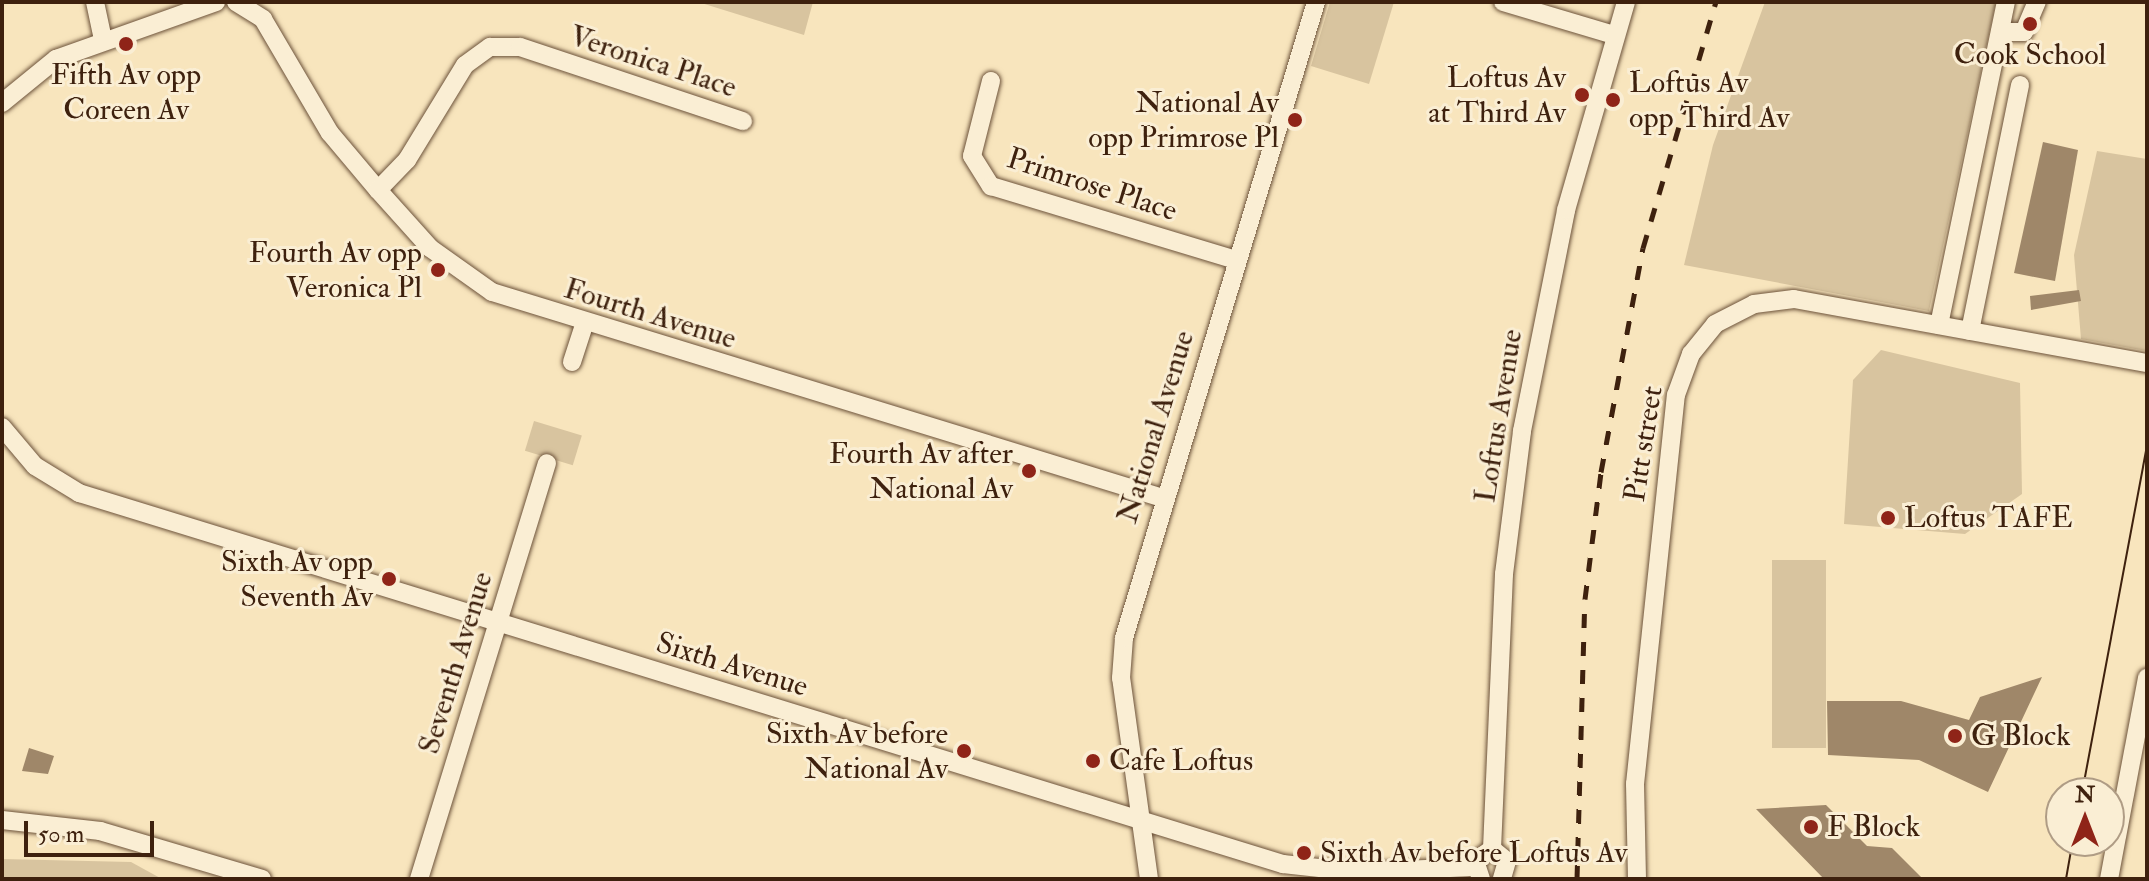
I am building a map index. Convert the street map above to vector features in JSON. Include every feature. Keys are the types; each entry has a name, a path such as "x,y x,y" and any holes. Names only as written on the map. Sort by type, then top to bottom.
{"street":[{"path":"95,2 103,39"},
{"path":"2,103 39,69 103,39 216,2"},
{"name":"National Avenue","path":"1149,879 1121,678 1124,638 1163,498 1316,2"},
{"path":"1503,2 1614,35"},
{"name":"Loftus Avenue","path":"1492,849 1504,574 1522,431 1566,210 1626,2"},
{"path":"1939,325 2006,2"},
{"path":"2000,32 2024,32 2037,2"},
{"name":"Fourth Avenue","path":"239,3 263,19 330,133 378,190 460,271 492,292 584,324 1163,498"},
{"name":"Veronica Place","path":"378,190 407,160 465,65 490,47 520,47 743,121"},
{"name":"Primrose Place","path":"991,81 972,156 991,186 1236,260"},
{"path":"1970,331 2020,85"},
{"name":"Pitt street","path":"1637,879 1635,784 1676,395 1691,354 1715,324 1754,304 1794,299 2147,363"},
{"path":"572,362 584,324"},
{"name":"Sixth Avenue","path":"2,427 35,466 79,493 1139,819 1319,871 1478,873"},
{"name":"Seventh Avenue","path":"419,879 547,463"},
{"path":"2109,879 2147,678"},
{"path":"2,820 100,831 262,879"},
{"path":"1478,873 1492,849 1507,861 1502,879"}],"shaded area":[{"path":"698,2 813,2 804,35"},
{"path":"1330,2 1394,2 1369,84 1311,66"},
{"path":"1765,2 1996,2 1929,311 1684,265 1713,145"},
{"path":"2097,151 2147,159 2147,351 2081,339 2074,255"},
{"path":"1881,350 2020,383 2022,494 1965,534 1844,524 1853,380"},
{"path":"534,421 582,436 573,465 525,451"},
{"path":"1772,560 1826,560 1826,748 1772,748"},
{"path":"2,859 131,862 162,879 2,879"}],"building":[{"path":"2043,142 2078,150 2055,281 2014,273"},
{"path":"2079,290 2081,301 2031,310 2030,296"},
{"name":"G Block","path":"2042,677 1988,792 1919,760 1828,755 1827,701 1901,701 1969,720 1980,697"},
{"path":"29,748 54,756 48,774 22,771"},
{"name":"F Block","path":"1826,805 1867,846 1892,848 1923,879 1824,879 1756,809"}],"tram line":[{"path":"2085,777 2147,446"},
{"path":"2066,879 2070,857"}],"railway":[{"path":"1577,879 1585,599 1601,472 1643,248 1716,2"}],"place":[{"name":"Cook School","path":"2030,24"},
{"name":"Fifth Av opp Coreen Av","path":"126,44"},
{"name":"Loftus Av at Third Av","path":"1582,95"},
{"name":"Loftus Av opp Third Av","path":"1613,100"},
{"name":"National Av opp Primrose Pl","path":"1295,120"},
{"name":"Fourth Av opp Veronica Pl","path":"438,270"},
{"name":"Fourth Av after National Av","path":"1029,471"},
{"name":"Loftus TAFE","path":"1888,518"},
{"name":"Sixth Av opp Seventh Av","path":"389,579"},
{"name":"G Block","path":"1955,736"},
{"name":"Sixth Av before National Av","path":"964,751"},
{"name":"Cafe Loftus","path":"1093,761"},
{"name":"F Block","path":"1811,827"},
{"name":"Sixth Av before Loftus Av","path":"1304,853"}]}
